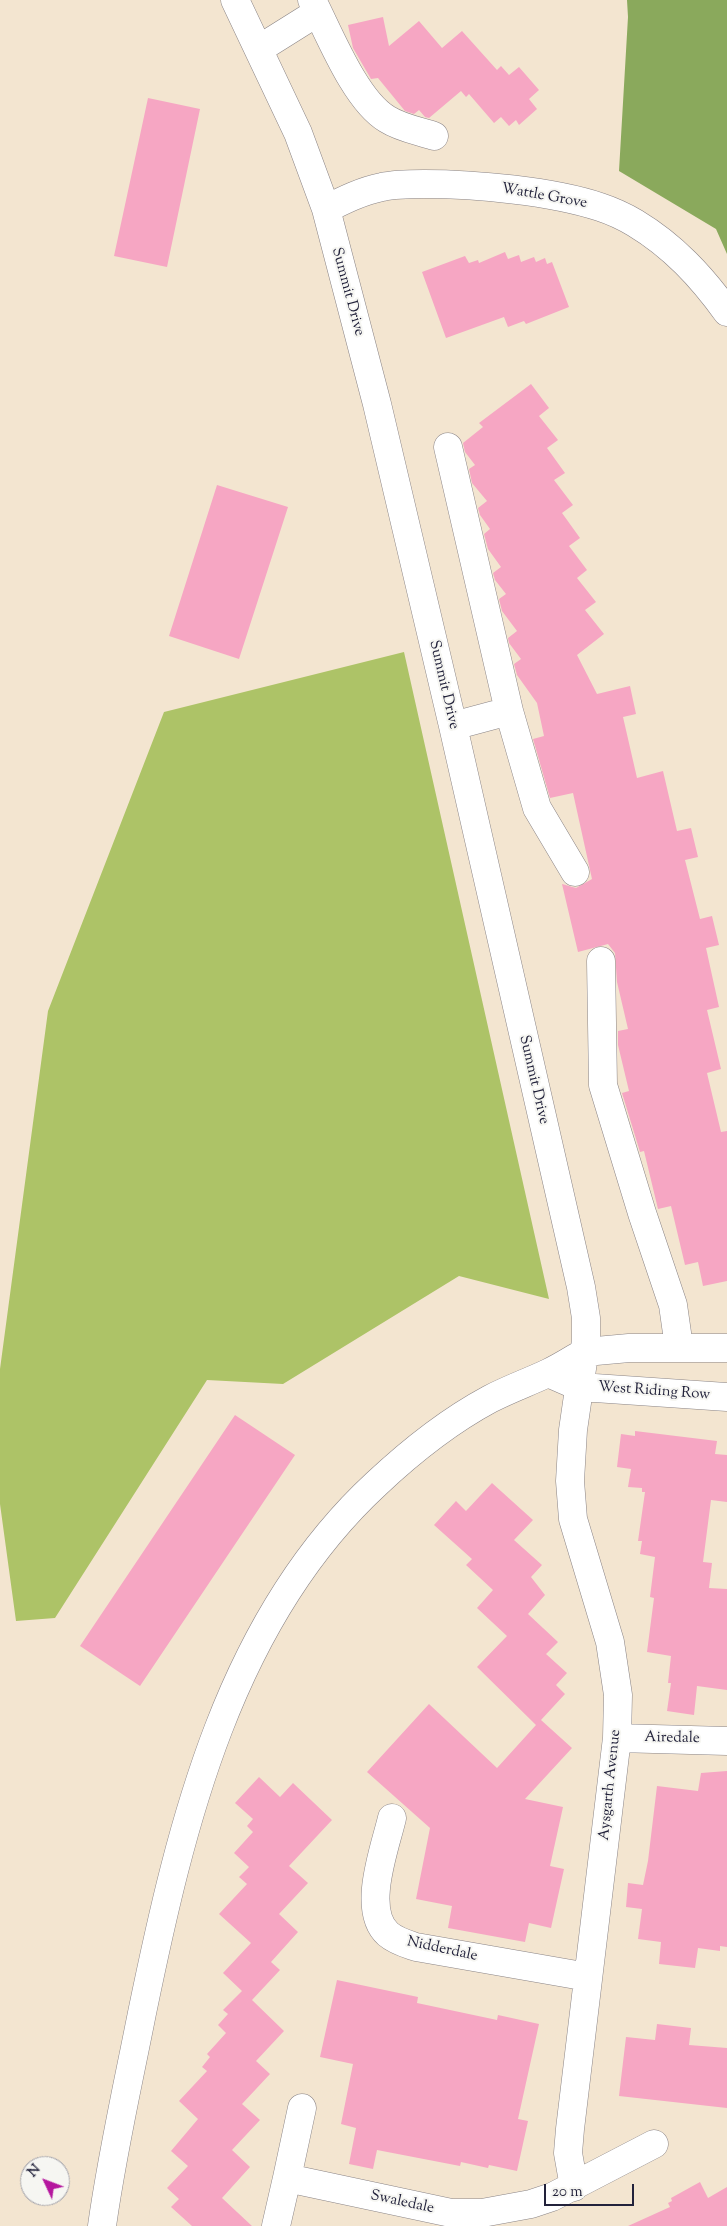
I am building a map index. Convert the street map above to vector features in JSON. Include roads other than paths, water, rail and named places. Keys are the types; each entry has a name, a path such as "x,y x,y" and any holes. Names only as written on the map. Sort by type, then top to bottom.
{"street":[{"name":"Summit Drive","path":"235,0 298,133 326,209 377,404 453,726 581,1287 586,1318 585,1352 580,1387"},
{"path":"259,48 315,6 358,87 374,108 386,119 434,136"},
{"name":"Wattle Grove","path":"326,209 355,195 383,186 408,184 445,184 498,189 556,197 601,207 634,222 666,244 693,269 727,312"},
{"path":"448,447 509,711 536,808 575,872"},
{"path":"453,726 509,711"},
{"path":"601,961 603,1086 642,1213 673,1305 679,1346"},
{"path":"102,2226 110,2174 159,1930 188,1820 206,1762 237,1682 278,1604 319,1545 376,1483 428,1440 488,1400 521,1383 548,1373 585,1352 679,1346 727,1348"},
{"name":"West Riding Row","path":"548,1373 580,1387 727,1397"},
{"name":"Aysgarth Avenue","path":"574,2187 568,2153 570,2128 617,1738 618,1695 610,1642 573,1519 570,1481 580,1387"},
{"name":"Airedale","path":"617,1738 727,1741"},
{"name":"Nidderdale","path":"392,1818 374,1896 377,1918 387,1933 399,1941 416,1947 588,1977"},
{"path":"276,2226 302,2108"},
{"name":"Swaledale","path":"287,2178 451,2213 482,2213 531,2204 552,2197 654,2144"}]}
